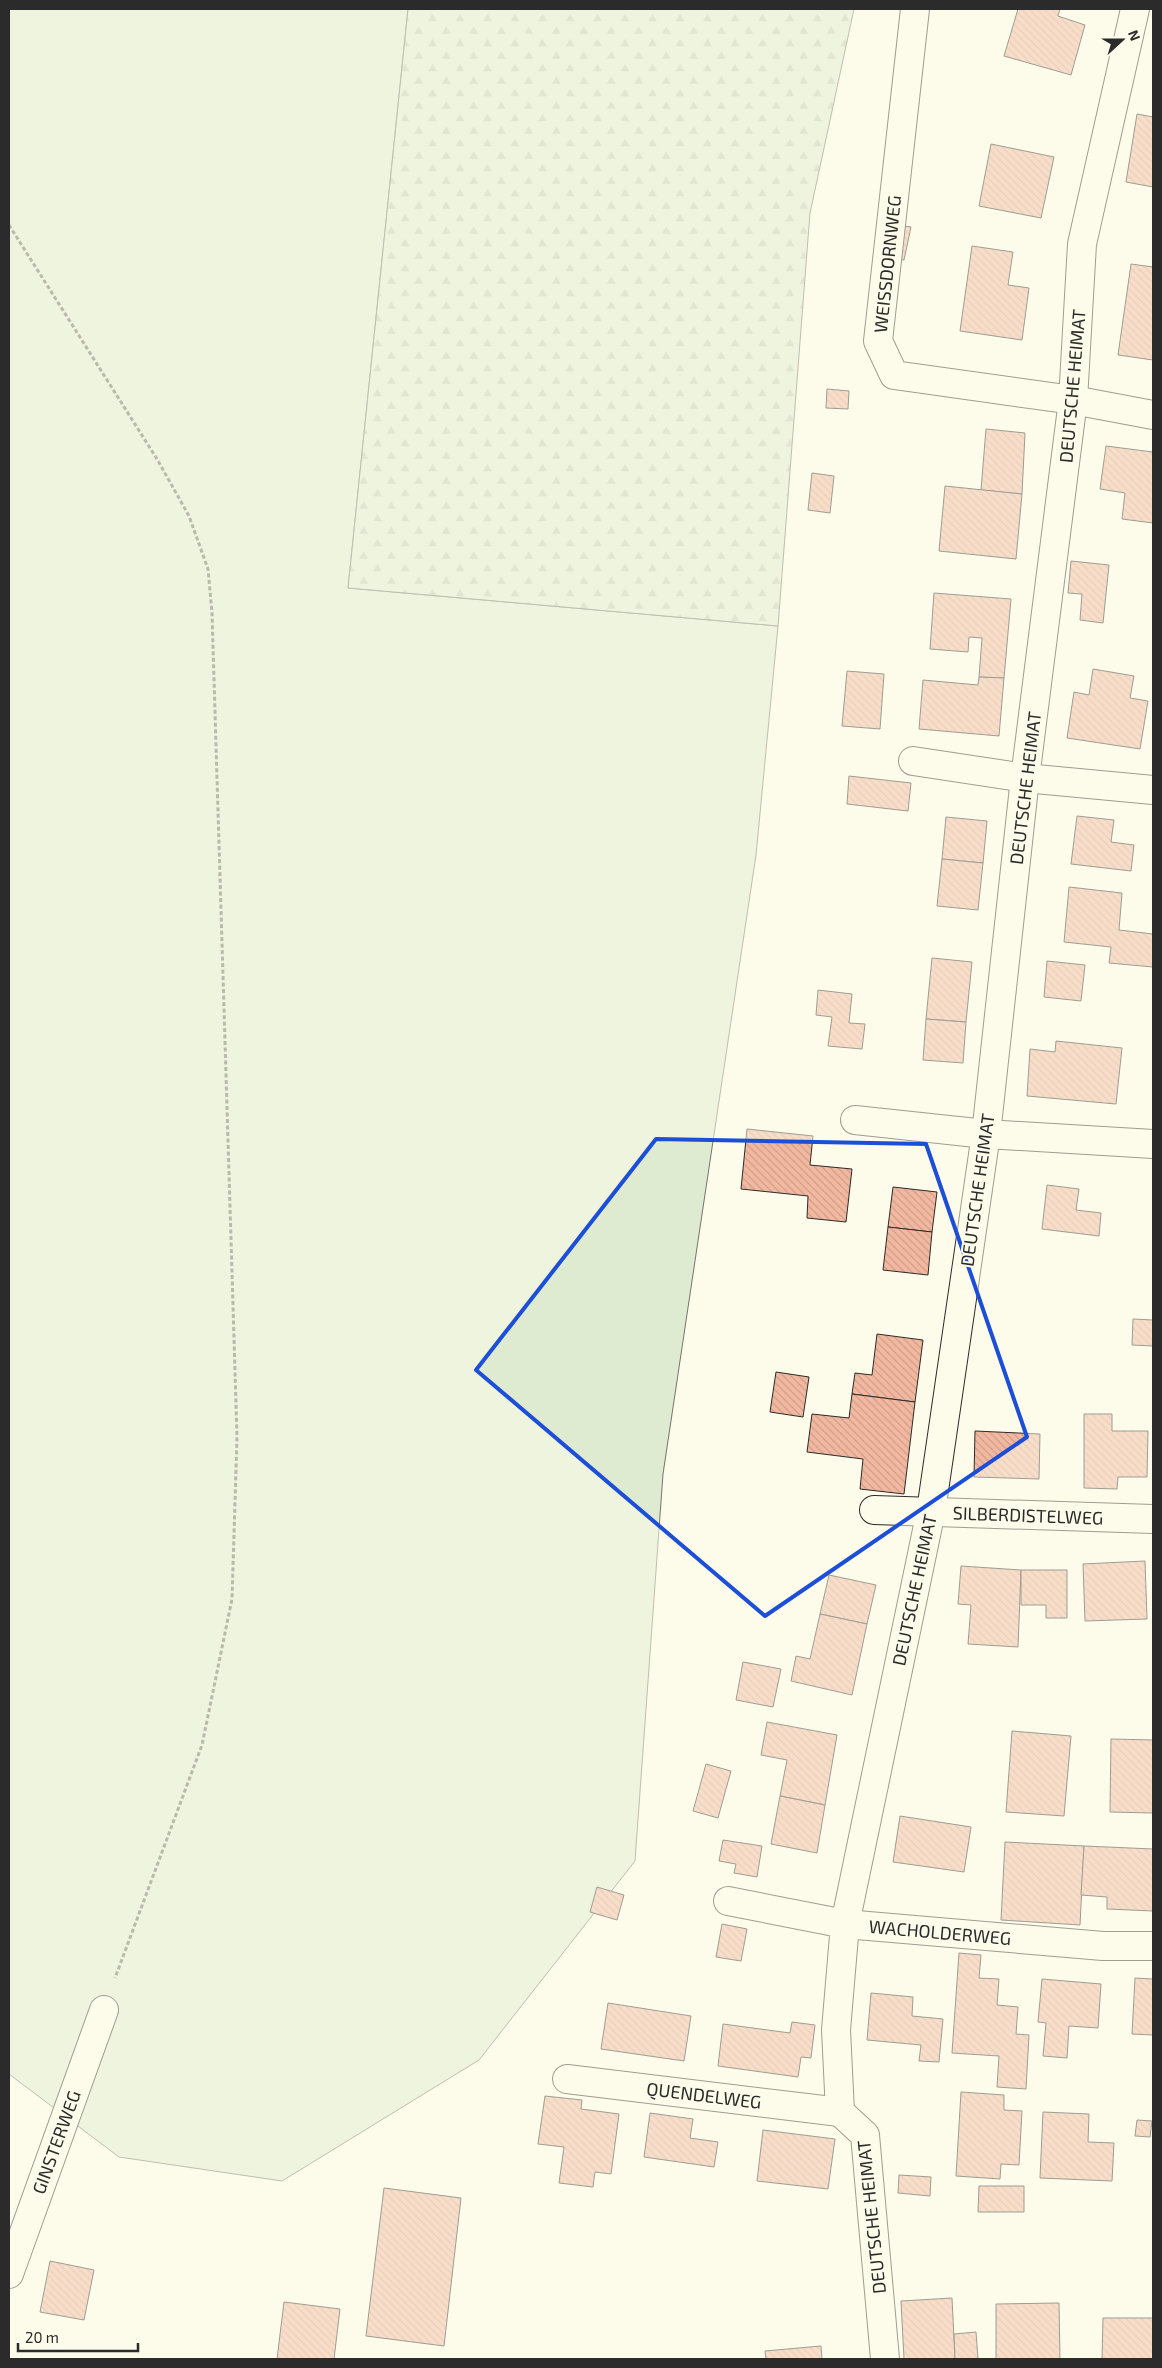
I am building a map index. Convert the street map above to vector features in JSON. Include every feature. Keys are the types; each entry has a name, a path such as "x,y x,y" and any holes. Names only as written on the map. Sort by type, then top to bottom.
{"street":[{"name":"WEISSDORNWEG","path":"915,9 878,341 894,375 1073,400 1153,415"},
{"name":"DEUTSCHE HEIMAT","path":"885,2359 865,2135 840,2112 836,2030 845,1924 931,1511 986,1134 1025,778 1073,400 1082,244 1135,9"},
{"path":"913,761 1025,778 1153,790"},
{"path":"855,1120 986,1134 1153,1144"},
{"name":"SILBERDISTELWEG","path":"874,1510 1153,1519"},
{"name":"WACHOLDERWEG","path":"728,1901 845,1924 1103,1946 1153,1946"},
{"name":"GINSTERWEG","path":"9,2274 104,2010"},
{"name":"QUENDELWEG","path":"567,2079 840,2112"}],"path":[{"path":"9,225 157,459 189,516 208,569 212,613 237,1437 232,1599 202,1745 104,2010"}],"highlighted area":[{"path":"656,1139 926,1144 1027,1437 765,1616 476,1370"}],"green space":[{"path":"9,9 408,9 348,588 778,626 756,855 663,1474 635,1861 479,2060 282,2181 119,2157 9,2074"},
{"path":"408,9 854,9 810,213 778,626 348,588"}],"building":[{"path":"1018,9 1060,9 1058,16 1085,25 1071,75 1004,56"},
{"path":"1137,114 1153,117 1153,187 1126,182"},
{"path":"991,144 1054,157 1041,218 979,206"},
{"path":"898,225 911,227 904,260 893,258"},
{"path":"972,246 1013,252 1008,285 1029,288 1022,340 960,331"},
{"path":"1131,264 1153,267 1153,360 1118,355"},
{"path":"827,389 849,391 848,409 826,408"},
{"path":"986,429 1025,433 1022,494 981,490"},
{"path":"1106,446 1153,452 1153,523 1122,519 1125,493 1100,489"},
{"path":"812,473 834,476 830,513 808,510"},
{"path":"945,486 1022,494 1016,559 939,551"},
{"path":"1071,561 1109,565 1103,623 1080,620 1082,594 1068,593"},
{"path":"934,593 1011,599 1004,678 979,677 982,638 969,637 968,652 930,649"},
{"path":"1093,669 1134,676 1130,698 1148,701 1140,749 1067,738 1074,692 1089,695"},
{"path":"847,671 884,674 880,729 842,726"},
{"path":"979,677 1004,678 999,736 919,729 923,680 978,685"},
{"path":"849,776 911,783 908,811 847,804"},
{"path":"1077,816 1114,820 1111,842 1134,845 1131,871 1071,864"},
{"path":"946,817 987,821 983,863 942,859"},
{"path":"942,859 983,863 978,910 937,906"},
{"path":"1069,887 1122,893 1119,930 1153,934 1153,967 1109,963 1111,947 1064,942"},
{"path":"932,958 972,962 966,1022 926,1019"},
{"path":"1047,961 1085,965 1081,1001 1044,997"},
{"path":"818,990 852,994 849,1023 865,1024 862,1049 828,1046 832,1017 816,1015"},
{"path":"926,1019 966,1022 963,1063 923,1060"},
{"path":"1056,1041 1122,1048 1116,1104 1027,1096 1030,1049 1055,1052"},
{"path":"747,1129 813,1136 810,1165 852,1169 846,1222 807,1218 808,1196 741,1189"},
{"path":"1047,1185 1079,1189 1076,1210 1101,1213 1099,1236 1042,1229"},
{"path":"893,1187 937,1192 932,1232 888,1227"},
{"path":"888,1227 932,1232 928,1275 883,1270"},
{"path":"1133,1319 1153,1320 1153,1346 1132,1345"},
{"path":"877,1334 923,1340 915,1402 852,1394 855,1373 872,1375"},
{"path":"776,1372 809,1377 803,1417 770,1412"},
{"path":"852,1394 915,1402 904,1494 860,1489 863,1459 807,1452 812,1414 849,1418"},
{"path":"1084,1414 1112,1414 1112,1431 1148,1431 1147,1477 1118,1477 1117,1489 1084,1488"},
{"path":"975,1431 1040,1434 1039,1479 974,1477"},
{"path":"1145,1561 1147,1619 1085,1621 1083,1564"},
{"path":"961,1566 1021,1570 1018,1647 968,1644 971,1605 958,1604"},
{"path":"1021,1570 1067,1570 1067,1618 1046,1618 1046,1605 1021,1605"},
{"path":"829,1575 876,1585 867,1624 820,1614"},
{"path":"820,1614 867,1624 852,1695 791,1681 796,1656 810,1659"},
{"path":"743,1662 781,1669 773,1707 736,1700"},
{"path":"767,1722 837,1735 825,1805 780,1796 787,1760 761,1755"},
{"path":"1012,1731 1071,1736 1064,1816 1006,1812"},
{"path":"1111,1739 1153,1740 1153,1813 1110,1812"},
{"path":"706,1764 731,1771 718,1818 693,1811"},
{"path":"780,1796 825,1805 817,1853 771,1844"},
{"path":"900,1816 971,1827 964,1872 893,1862"},
{"path":"723,1840 762,1846 757,1877 734,1873 736,1864 719,1861"},
{"path":"1005,1842 1084,1846 1080,1925 1001,1920"},
{"path":"1084,1846 1153,1849 1153,1911 1107,1909 1107,1897 1081,1895"},
{"path":"597,1887 624,1895 617,1920 590,1912"},
{"path":"722,1924 747,1929 741,1961 716,1957"},
{"path":"959,1953 981,1955 979,1978 999,1979 997,2005 1018,2007 1016,2034 1029,2035 1026,2089 997,2087 999,2056 952,2053"},
{"path":"1135,1978 1153,1979 1153,2035 1132,2034"},
{"path":"1042,1979 1101,1984 1098,2028 1069,2026 1067,2058 1043,2056 1046,2023 1038,2022"},
{"path":"871,1993 913,1997 912,2016 943,2019 939,2062 919,2061 921,2045 867,2040"},
{"path":"608,2003 691,2016 684,2061 601,2049"},
{"path":"792,2022 815,2025 811,2058 801,2057 798,2077 718,2066 723,2024 790,2033"},
{"path":"961,2092 1004,2095 1004,2110 1022,2111 1019,2165 1001,2164 1000,2179 956,2176"},
{"path":"545,2096 582,2100 581,2109 619,2114 611,2174 595,2172 593,2187 559,2183 564,2147 538,2144"},
{"path":"1043,2112 1089,2114 1088,2142 1114,2143 1112,2181 1040,2178"},
{"path":"650,2113 693,2119 690,2138 718,2142 714,2167 644,2157"},
{"path":"1137,2120 1152,2121 1150,2137 1135,2136"},
{"path":"763,2130 835,2139 828,2189 757,2181"},
{"path":"899,2175 931,2177 930,2196 898,2193"},
{"path":"979,2186 1024,2186 1024,2212 978,2212"},
{"path":"384,2188 461,2198 444,2346 366,2336"},
{"path":"50,2261 94,2270 84,2320 40,2312"},
{"path":"952,2298 955,2359 904,2359 901,2301"},
{"path":"284,2302 340,2309 334,2359 277,2359"},
{"path":"1059,2303 1060,2359 996,2359 996,2304"},
{"path":"1103,2318 1153,2318 1153,2359 1102,2359"},
{"path":"976,2332 978,2359 955,2359 954,2334"},
{"path":"821,2346 822,2359 766,2359 765,2351"}]}
